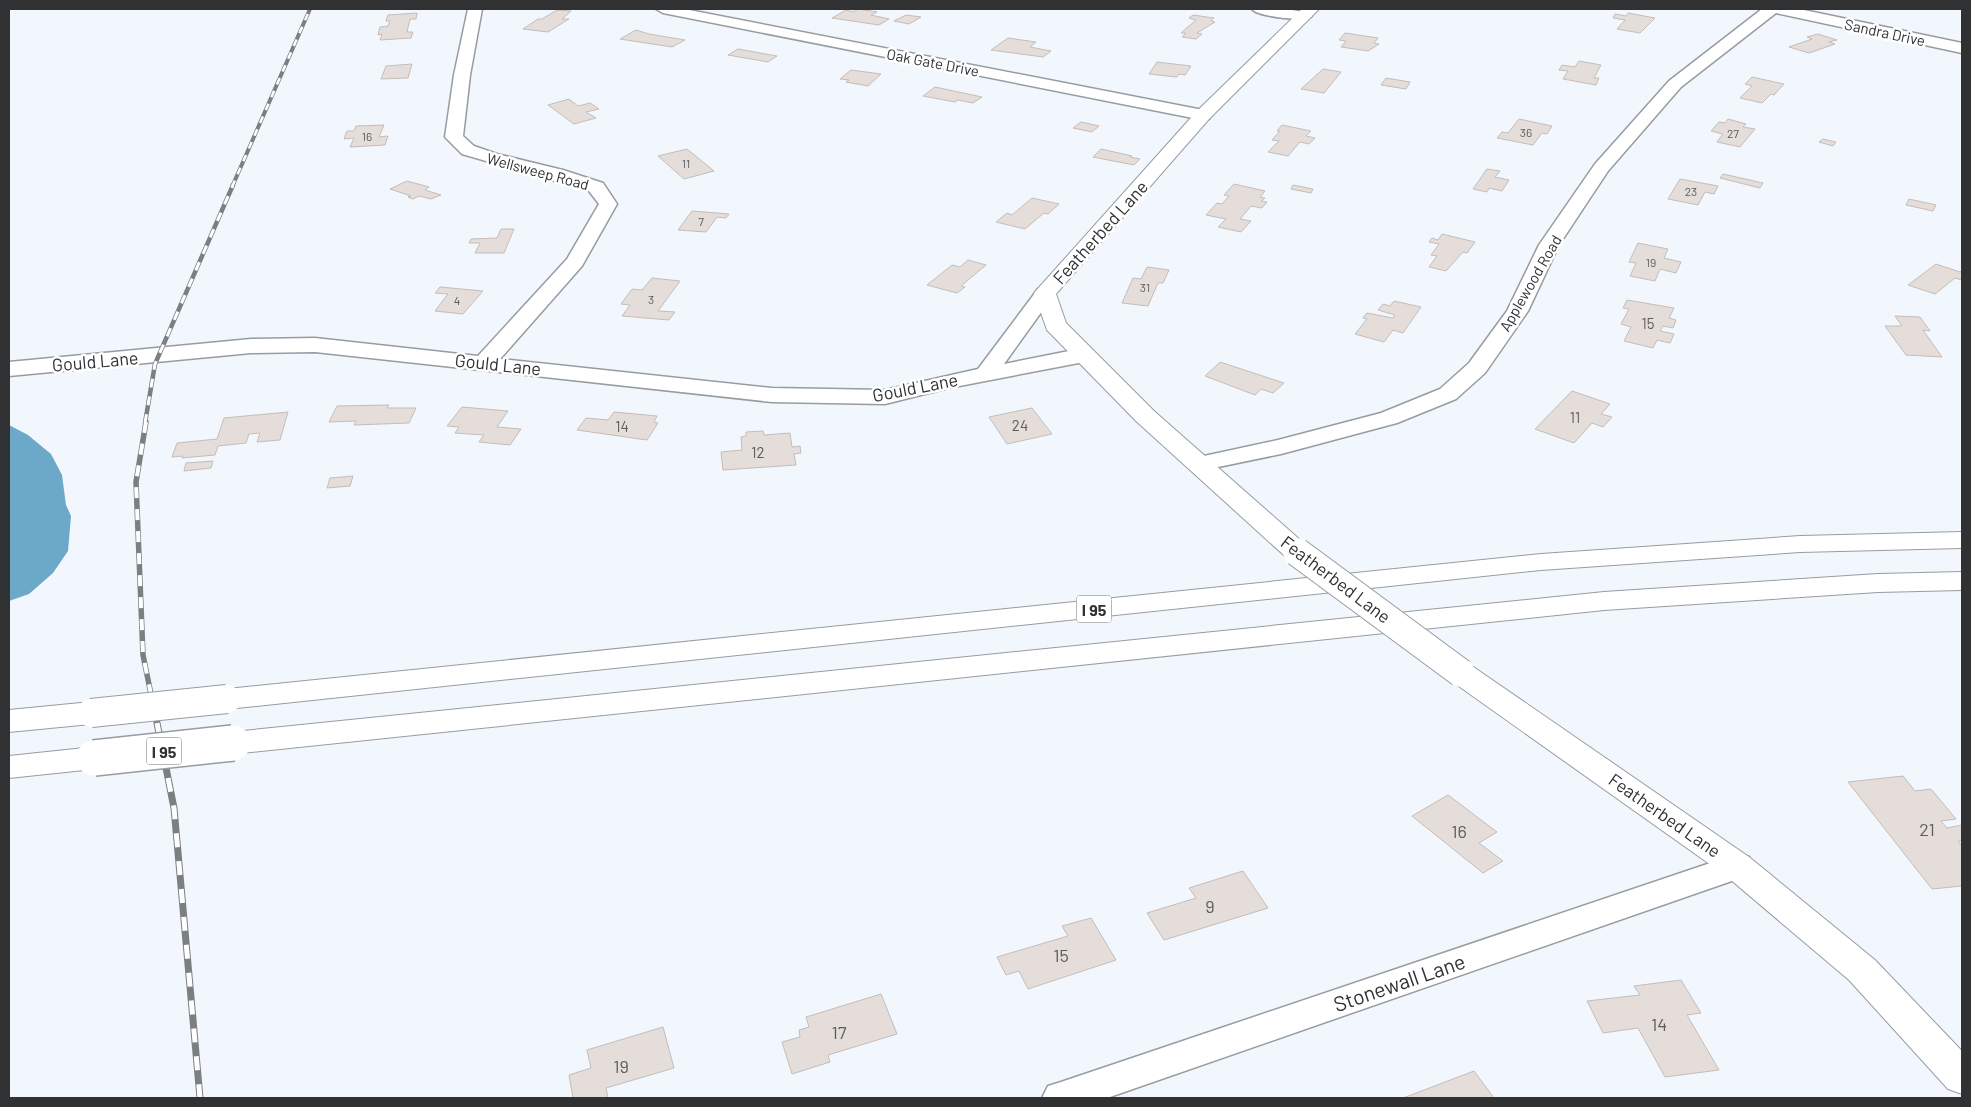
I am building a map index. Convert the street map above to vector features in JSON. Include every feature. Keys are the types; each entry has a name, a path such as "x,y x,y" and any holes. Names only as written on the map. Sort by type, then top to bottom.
{"main road":[{"name":"Featherbed Lane","path":"1308,12 1203,115 1045,293 1055,326 1145,416 1297,552 1461,673 1737,866 1862,970 1962,1077"},
{"path":"1800,544 1962,526"},
{"name":"I 95","path":"9,721 1541,562 1800,544 1962,540"},
{"name":"I 95","path":"9,766 1604,601 1878,583 1962,581"}],"street":[{"name":"Wellsweep Road","path":"474,9 462,75 454,138 468,150 491,158 557,174 596,187 608,204 575,262 485,362"},
{"name":"Oak Gate Drive","path":"663,9 1203,115"},
{"path":"1259,9 1308,12"},
{"name":"Applewood Road","path":"1199,464 1281,447 1390,418 1448,394 1477,368 1517,311 1549,245 1601,168 1676,84 1771,9"},
{"name":"Sandra Drive","path":"1779,9 1962,48"},
{"path":"985,374 1045,293"},
{"name":"Gould Lane","path":"9,369 251,346 315,345 485,362 772,395 845,398 885,397 1084,354"},
{"name":"Stonewall Lane","path":"1061,1098 1737,866"}],"water":[{"path":"9,425 28,435 51,454 62,475 66,505 71,516 68,551 53,573 29,594 9,601"}],"building":[{"path":"859,9 877,12 871,15 889,19 879,25 832,18 846,10 853,12"},
{"path":"557,10 571,11 562,19 569,19 548,32 523,29 538,19 542,19"},
{"path":"417,13 416,19 410,19 407,32 413,32 411,38 380,40 382,34 378,35 380,27 388,26 390,21 386,21 388,15"},
{"path":"1628,13 1655,18 1640,33 1617,29 1625,20 1613,18 1615,14 1626,16"},
{"path":"906,15 921,17 909,24 894,21"},
{"path":"1193,15 1214,18 1211,21 1215,22 1197,33 1202,34 1196,39 1182,37 1186,33 1181,33 1196,20 1189,18"},
{"path":"636,30 685,40 672,47 620,39"},
{"path":"1345,33 1378,38 1374,43 1379,44 1368,51 1341,47 1346,41 1339,40"},
{"path":"1818,34 1837,40 1829,42 1835,44 1809,53 1789,47 1812,39 1807,37"},
{"path":"1008,38 1036,42 1030,47 1051,51 1043,57 991,50"},
{"path":"738,49 777,56 768,62 728,55"},
{"path":"1579,61 1601,65 1594,78 1599,78 1596,85 1563,79 1568,71 1559,70 1562,65 1575,67"},
{"path":"1157,62 1191,66 1185,75 1179,74 1177,77 1149,74"},
{"path":"412,64 408,78 381,79 386,66"},
{"path":"1323,69 1341,72 1324,93 1301,89"},
{"path":"851,70 881,74 868,86 840,79"},
{"path":"1752,77 1784,84 1774,95 1771,94 1762,103 1740,98 1752,86 1745,84"},
{"path":"1386,78 1410,82 1406,89 1381,85"},
{"path":"935,87 982,97 973,103 958,100 955,102 923,96"},
{"path":"569,99 578,106 590,103 599,109 586,112 596,118 574,124 548,105"},
{"path":"1519,119 1552,126 1547,134 1542,133 1533,145 1497,138 1502,132 1508,133"},
{"path":"1728,119 1746,124 1743,127 1755,129 1740,147 1717,142 1723,134 1711,131 1719,122 1725,123"},
{"path":"1081,122 1099,126 1092,132 1073,128"},
{"path":"384,125 379,137 388,136 385,145 350,147 354,138 344,139 347,131 354,131 356,126"},
{"path":"1282,125 1311,131 1306,136 1315,138 1309,144 1300,142 1288,156 1268,152 1279,141 1272,140 1280,131 1277,131"},
{"path":"1823,139 1836,142 1833,146 1819,142"},
{"path":"687,149 714,171 684,179 658,156"},
{"path":"1101,149 1140,159 1134,165 1093,157"},
{"path":"1487,169 1500,171 1495,177 1509,180 1502,191 1489,188 1487,192 1473,189"},
{"path":"1723,174 1763,183 1760,188 1720,178"},
{"path":"1680,179 1718,186 1714,194 1705,192 1698,205 1668,199"},
{"path":"407,181 429,187 425,190 441,195 431,199 419,196 413,199 408,197 411,196 390,189"},
{"path":"1234,184 1265,191 1260,197 1265,198 1261,201 1267,202 1262,208 1251,206 1240,219 1251,221 1241,232 1218,227 1226,219 1206,215 1217,203 1222,204 1229,196 1224,195"},
{"path":"1293,185 1313,189 1311,193 1291,189"},
{"path":"1032,198 1059,204 1048,214 1044,213 1025,229 996,222 1007,213 1012,215"},
{"path":"1909,199 1936,205 1933,211 1906,205"},
{"path":"692,211 729,214 726,218 717,217 706,232 678,230"},
{"path":"501,229 514,229 504,253 475,253 480,243 469,243 471,239 497,238"},
{"path":"1442,234 1475,242 1467,253 1463,252 1446,271 1429,267 1437,256 1431,255 1439,244 1429,242 1432,238 1438,240"},
{"path":"1638,243 1668,249 1664,258 1681,262 1676,273 1660,269 1655,281 1630,276 1636,263 1629,262"},
{"path":"968,260 986,265 961,286 965,287 957,293 927,285 952,265 960,267"},
{"path":"1936,264 1962,271 1962,280 1955,278 1935,294 1908,285"},
{"path":"1147,267 1169,270 1163,283 1158,283 1148,306 1122,303 1133,278 1141,279"},
{"path":"652,278 680,281 658,311 675,312 669,320 622,316 630,305 621,304 632,289 642,290"},
{"path":"440,287 483,291 463,314 435,311 448,294 435,293"},
{"path":"1627,300 1674,308 1669,318 1676,320 1673,328 1663,326 1660,331 1674,334 1670,343 1657,340 1653,348 1624,341 1631,327 1621,324 1629,309 1623,308"},
{"path":"1394,301 1421,307 1403,333 1393,330 1384,342 1355,334 1367,319 1363,318 1367,313 1393,318 1395,315 1378,310 1383,304 1390,306"},
{"path":"1895,316 1920,317 1930,331 1923,330 1942,357 1906,355 1885,326 1902,326"},
{"path":"1220,362 1284,383 1273,393 1261,389 1255,395 1205,376"},
{"path":"1572,391 1610,404 1601,414 1612,417 1603,427 1592,423 1574,443 1535,429"},
{"path":"389,405 387,408 416,408 409,423 354,425 356,421 329,422 337,406"},
{"path":"462,407 508,411 497,427 521,429 510,445 479,442 484,435 455,433 459,427 447,426"},
{"path":"1032,408 1052,434 1007,444 989,417"},
{"path":"288,412 280,440 257,442 260,433 249,434 246,443 218,446 215,455 172,457 177,443 217,439 224,418"},
{"path":"614,412 657,416 654,422 658,423 647,440 577,430 586,418 608,420"},
{"path":"763,431 764,435 790,433 792,447 800,446 801,453 794,454 796,465 723,470 721,452 742,450 741,437 746,436 746,432"},
{"path":"213,461 211,468 184,471 186,463"},
{"path":"353,476 350,486 327,488 330,478"},
{"path":"1903,776 1915,791 1931,789 1956,819 1941,821 1947,828 1962,825 1962,841 1958,841 1962,846 1962,886 1932,889 1848,782"},
{"path":"1448,795 1497,832 1479,843 1503,861 1483,873 1412,816"},
{"path":"1243,871 1268,908 1164,940 1147,913 1196,898 1189,888"},
{"path":"1091,918 1116,960 1028,989 1019,971 1006,975 997,957 1068,936 1062,926"},
{"path":"1681,980 1701,1013 1687,1015 1719,1070 1665,1077 1638,1028 1603,1033 1587,1001 1640,995 1634,986"},
{"path":"881,994 897,1034 828,1055 830,1062 792,1074 782,1042 800,1037 799,1030 809,1027 806,1017"},
{"path":"663,1027 674,1068 606,1088 608,1098 573,1098 569,1075 591,1068 587,1050"},
{"path":"1474,1071 1494,1098 1403,1098"}],"railway":[{"path":"232,187 310,9"},
{"path":"145,423 155,364 233,185"},
{"path":"146,422 136,482 143,655 157,724"},
{"path":"157,723 174,808 200,1098"}]}
